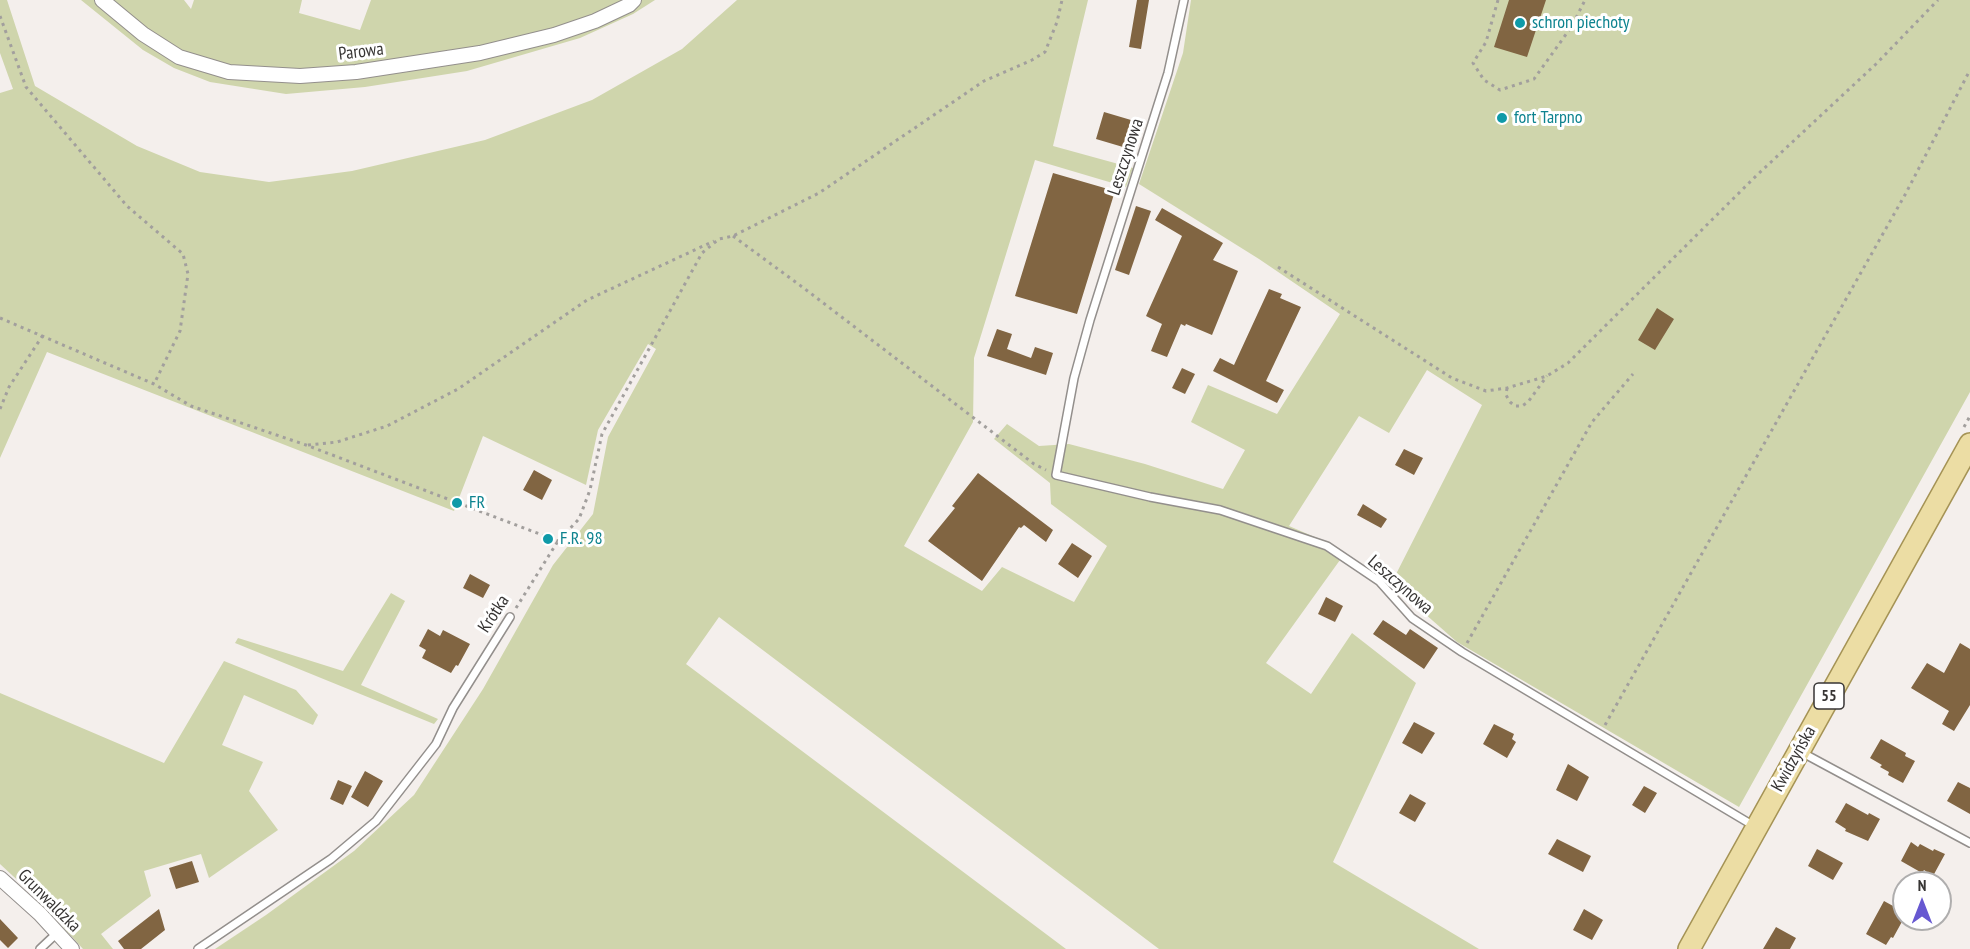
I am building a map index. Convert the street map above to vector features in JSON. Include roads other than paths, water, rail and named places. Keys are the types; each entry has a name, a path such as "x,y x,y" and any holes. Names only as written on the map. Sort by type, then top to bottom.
{"main road":[{"name":"Kwidzyńska","path":"1689,949 1970,444"}],"street":[{"name":"Parowa","path":"102,0 143,34 179,57 229,72 300,76 356,72 480,53 554,35 595,21 634,0"},
{"name":"Grunwaldzka","path":"0,878 40,914 72,949"}],"lane":[{"name":"Leszczynowa","path":"1184,0 1168,73 1074,378 1056,475 1150,497 1220,510 1327,546 1379,581 1412,618 1461,652 1756,828"},
{"name":"Krótka","path":"198,949 331,859 376,821 436,744 453,708 510,617"},
{"path":"1799,751 1970,843"},
{"path":"40,949 57,933"}],"place":[{"name":"schron piechoty","path":"1520,23"},
{"name":"fort Tarpno","path":"1502,118"},
{"name":"FR","path":"457,503"},
{"name":"F.R. 98","path":"548,539"}]}
